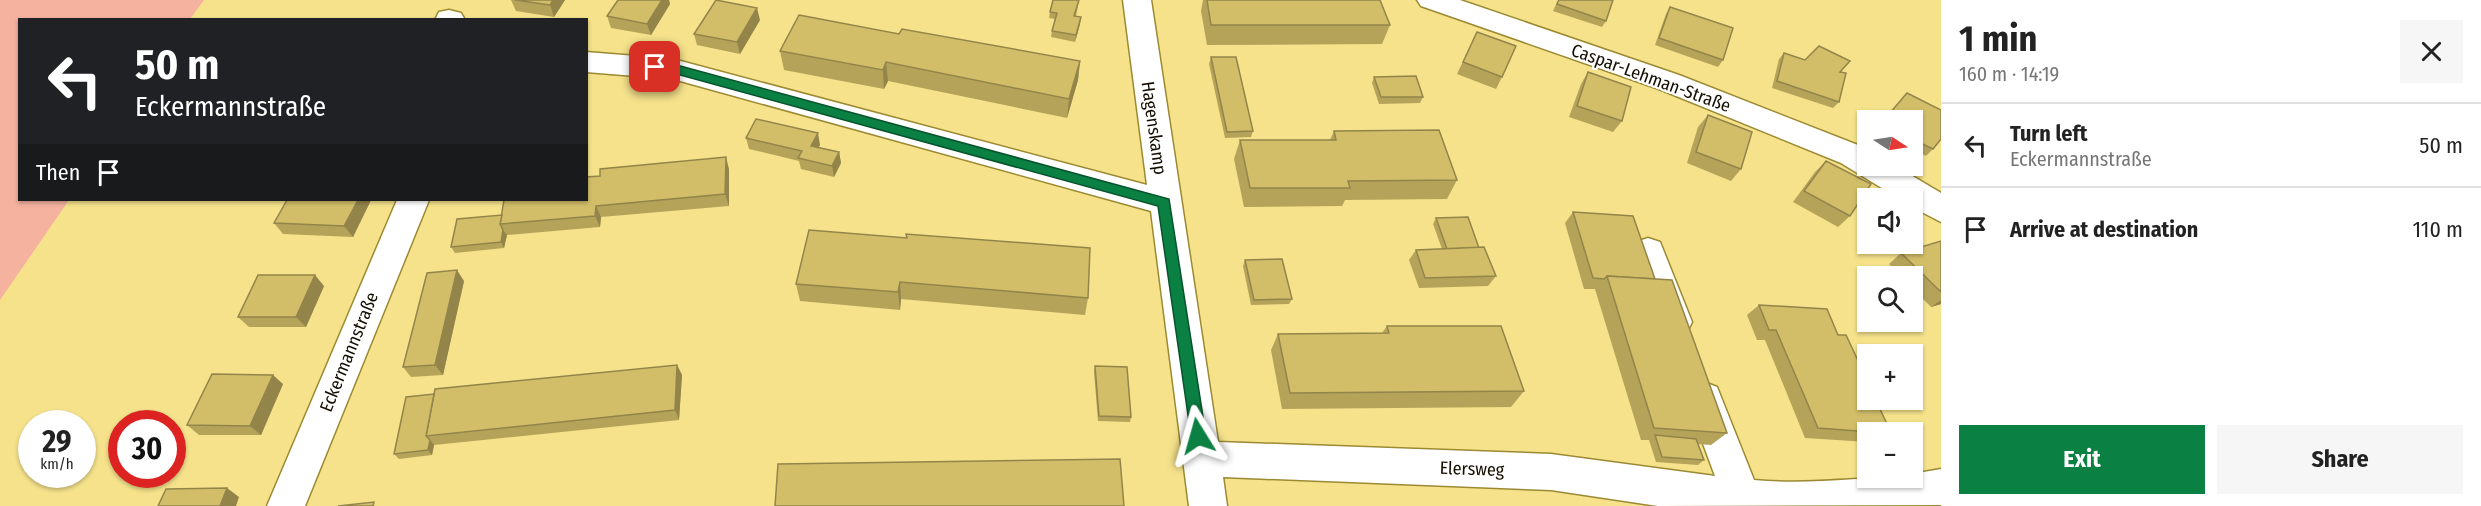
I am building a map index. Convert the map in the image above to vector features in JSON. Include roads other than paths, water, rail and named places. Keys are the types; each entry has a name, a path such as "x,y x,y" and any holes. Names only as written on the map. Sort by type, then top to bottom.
{"street":[{"name":"Hagenskamp","path":"1137,0 1208,506"},
{"name":"Caspar-Lehman-Straße","path":"1431,0 1669,82 1857,158"},
{"path":"588,62 673,69 1164,202"},
{"name":"Caspar-Lehman-Straße","path":"1886,176 1941,209"},
{"name":"Eckermannstraße","path":"286,506 413,201"},
{"path":"1648,251 1742,496"},
{"name":"Elersweg","path":"1202,459 1551,472 1657,488 1742,496 1785,503 1873,498 1941,487"}]}
